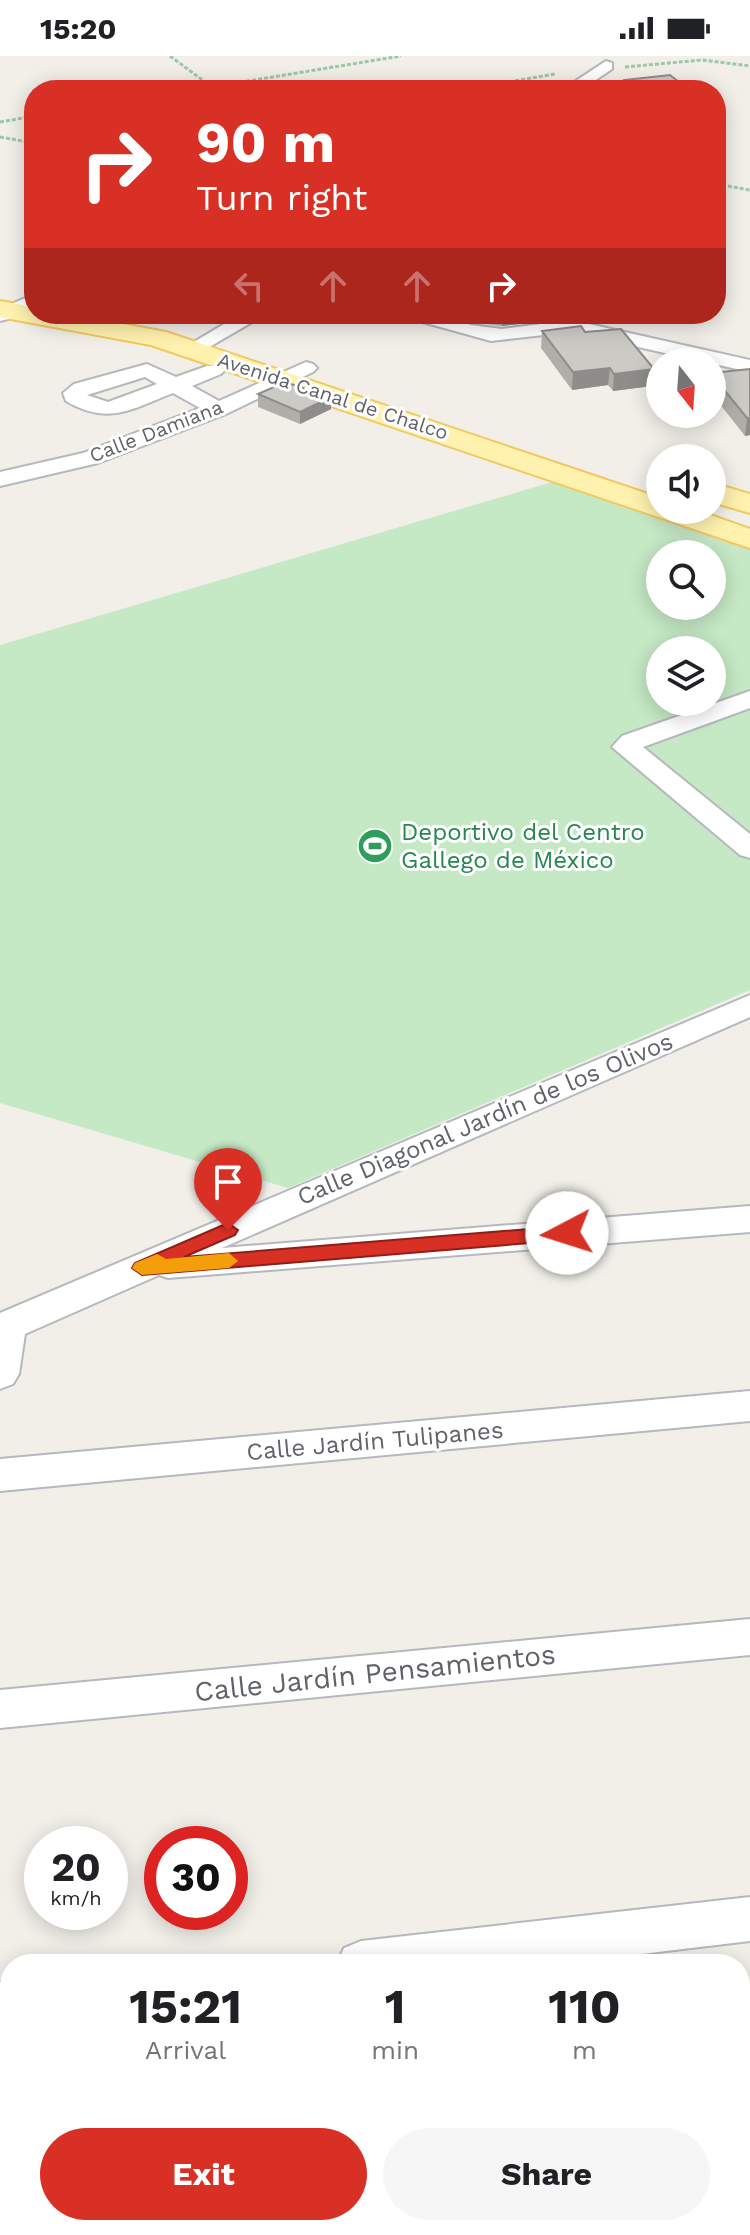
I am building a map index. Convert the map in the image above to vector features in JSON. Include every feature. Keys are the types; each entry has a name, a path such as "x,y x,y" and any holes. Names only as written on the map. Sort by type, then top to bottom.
{"main road":[{"name":"Avenida Canal de Chalco","path":"94,324 294,373 572,450"},
{"name":"Avenida Canal de Chalco","path":"132,324 197,348"},
{"name":"Avenida Canal de Chalco","path":"294,373 646,503"},
{"path":"726,496 750,504"},
{"path":"707,524 750,539"}],"street":[{"path":"585,80 606,66"},
{"path":"214,370 105,410 97,411 74,396 82,389 147,370 197,348 239,324"},
{"path":"448,324 502,335 552,324 571,326 750,366"},
{"path":"147,370 218,409"},
{"name":"Calle Damiana","path":"0,479 90,458 218,409 294,373"},
{"path":"750,699 632,742 626,747 750,849"},
{"name":"Calle Diagonal Jardín de los Olivos","path":"4,1327 750,1005"},
{"path":"142,1268 750,1219"},
{"path":"0,1374 4,1327"},
{"name":"Calle Jardín Tulipanes","path":"0,1475 750,1406"},
{"name":"Calle Jardín Pensamientos","path":"0,1709 750,1637"},
{"path":"447,1954 750,1919"}],"path":[{"path":"170,56 203,80"},
{"path":"255,80 401,56"},
{"path":"522,80 606,66 638,68 703,58 750,66"},
{"path":"0,122 24,118"},
{"path":"0,137 24,141"},
{"path":"726,186 750,190"}],"green space":[{"name":"Deportivo del Centro Gallego de México","path":"552,482 646,514 646,524 674,524 721,540 646,540 646,620 726,620 726,542 750,550 750,990 288,1188 0,1103 0,645"}],"building":[{"path":"670,75 676,80 625,80"},
{"path":"581,326 585,332 621,329 646,359 646,370 614,374 610,368 573,372 542,331"},
{"path":"750,369 750,418 726,392 726,372"},
{"path":"285,382 331,397 300,412 258,394"}],"slow traffic":[{"path":"157,1261 142,1268 229,1261"}],"place":[{"name":"Deportivo del Centro Gallego de México","path":"375,846"}],"route":[{"path":"228,1230 142,1268 567,1233"}]}
